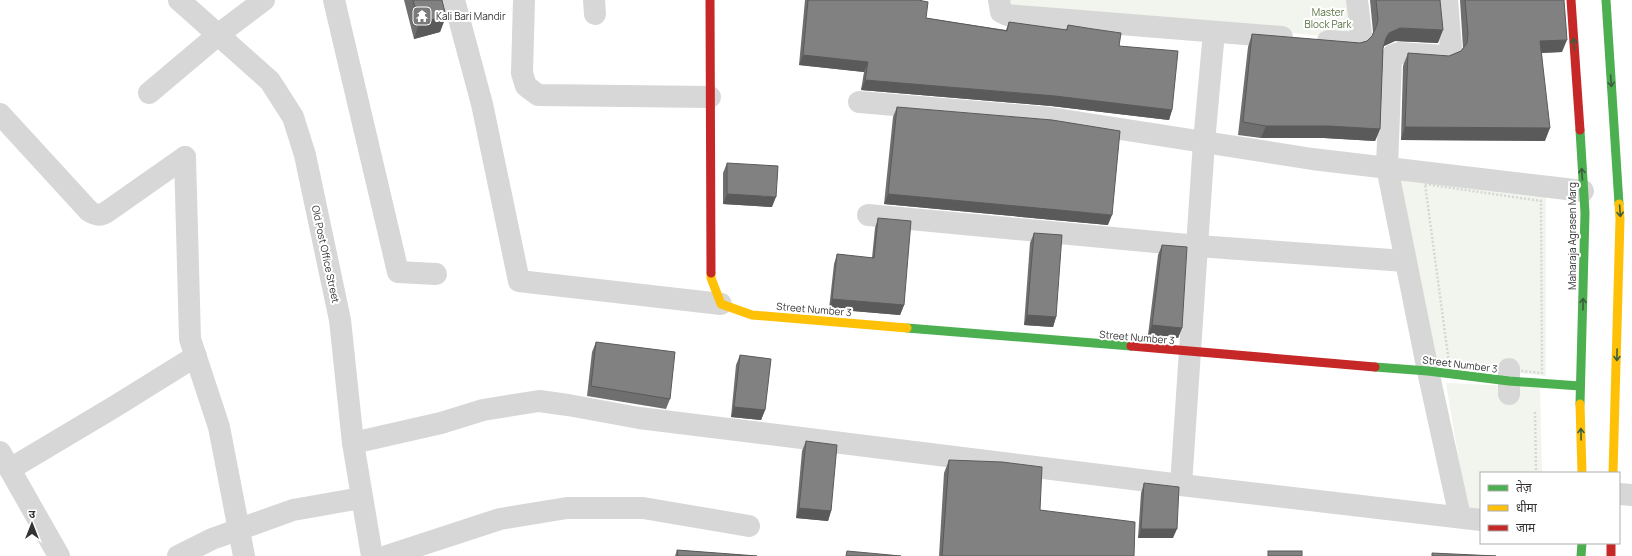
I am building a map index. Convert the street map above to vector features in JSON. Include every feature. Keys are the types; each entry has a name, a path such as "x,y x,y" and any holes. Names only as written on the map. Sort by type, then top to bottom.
{"street":[{"name":"Old Post Office Street","path":"179,0 270,81 293,116 305,155 340,320 352,444 372,556"},
{"path":"149,93 219,34 264,0"},
{"path":"334,0 398,272 436,274"},
{"path":"454,0 482,104 519,281 721,304 711,278 710,0"},
{"path":"524,0 522,73 526,86 538,95 710,97"},
{"path":"1000,0 1001,12 1006,15 1356,43 1360,33 1357,0"},
{"path":"352,444 441,423 483,410 539,402 568,405 639,418 1181,485 1471,518 1428,371 1386,167 1391,61 1393,55 1398,53 1445,56 1450,53 1451,48 1447,0"},
{"name":"Maharaja Agrasen Marg","path":"1571,0 1585,213 1586,335 1580,386 1582,472"},
{"path":"1606,0 1620,219 1614,336 1613,472"},
{"path":"1181,485 1204,142 1214,32"},
{"path":"859,102 1050,118 1312,158 1584,191"},
{"path":"0,114 89,212 96,215 102,215 185,158 190,339 219,427 244,556"},
{"path":"868,215 1198,246 1405,261"},
{"name":"Street Number 3","path":"721,304 752,315 1428,371 1509,382 1580,386"},
{"path":"59,556 5,461 114,408 196,356"},
{"path":"1620,494 1632,495"},
{"path":"178,556 212,539 293,510 361,498"},
{"path":"387,556 500,519 567,508 643,508 749,526"},
{"path":"1581,556 1582,544"},
{"path":"1611,544 1611,556"}],"path":[{"path":"1425,184 1541,201 1542,372 1509,382 1449,363 1425,184"}],"green space":[{"name":"Master Block Park","path":"1010,0 1346,0 1351,39 1010,4"},
{"path":"1398,173 1546,195 1546,376 1435,365"},
{"path":"1446,383 1540,387 1542,472 1480,472 1480,511 1467,509"}],"building":[{"path":"413,0 442,0 446,16 419,23"},
{"path":"808,0 918,0 928,2 926,18 1007,31 1009,22 1067,30 1068,25 1121,33 1119,46 1178,51 1172,110 1055,96 865,80 868,62 803,55"},
{"path":"1376,0 1440,0 1443,30 1400,28 1389,33 1383,48 1380,129 1329,126 1266,126 1243,122 1252,34 1360,43 1367,41 1372,36 1377,25 1378,19"},
{"path":"1465,0 1564,0 1567,40 1540,41 1550,128 1405,127 1408,53 1449,56 1461,51 1467,43 1468,34"},
{"path":"897,107 1052,120 1120,131 1112,215 888,194"},
{"path":"727,163 778,166 776,197 727,194"},
{"path":"878,218 911,221 904,305 832,299 837,254 874,258"},
{"path":"1034,233 1062,235 1056,317 1027,315"},
{"path":"1162,245 1187,247 1182,328 1152,325"},
{"path":"596,342 675,352 670,399 591,386"},
{"path":"740,355 771,359 765,410 734,407"},
{"path":"806,441 837,445 831,511 799,508"},
{"path":"949,460 1002,462 1042,467 1040,510 1135,522 1134,556 942,556"},
{"path":"1144,483 1179,487 1177,529 1141,529"},
{"path":"677,550 757,556 678,556"},
{"path":"847,551 901,556 846,556"},
{"path":"1268,551 1302,551 1302,556 1268,556"},
{"path":"1432,553 1496,556 1432,556"}],"traffic: fast":[{"path":"1606,0 1619,204"},
{"path":"1580,130 1585,213 1580,404"},
{"path":"907,328 1131,346"},
{"path":"1375,367 1428,371 1509,381 1580,386"},
{"path":"1581,556 1582,544"}],"traffic: slow":[{"path":"1613,472 1620,219 1619,204"},
{"path":"711,273 711,278 721,304 752,315 907,328"},
{"path":"1580,404 1582,472"}],"traffic: jam":[{"path":"710,0 711,273"},
{"path":"1571,0 1580,130"},
{"path":"1131,346 1375,367"},
{"path":"1611,544 1611,556"}],"place":[{"name":"Kali Bari Mandir","path":"422,16"}]}
